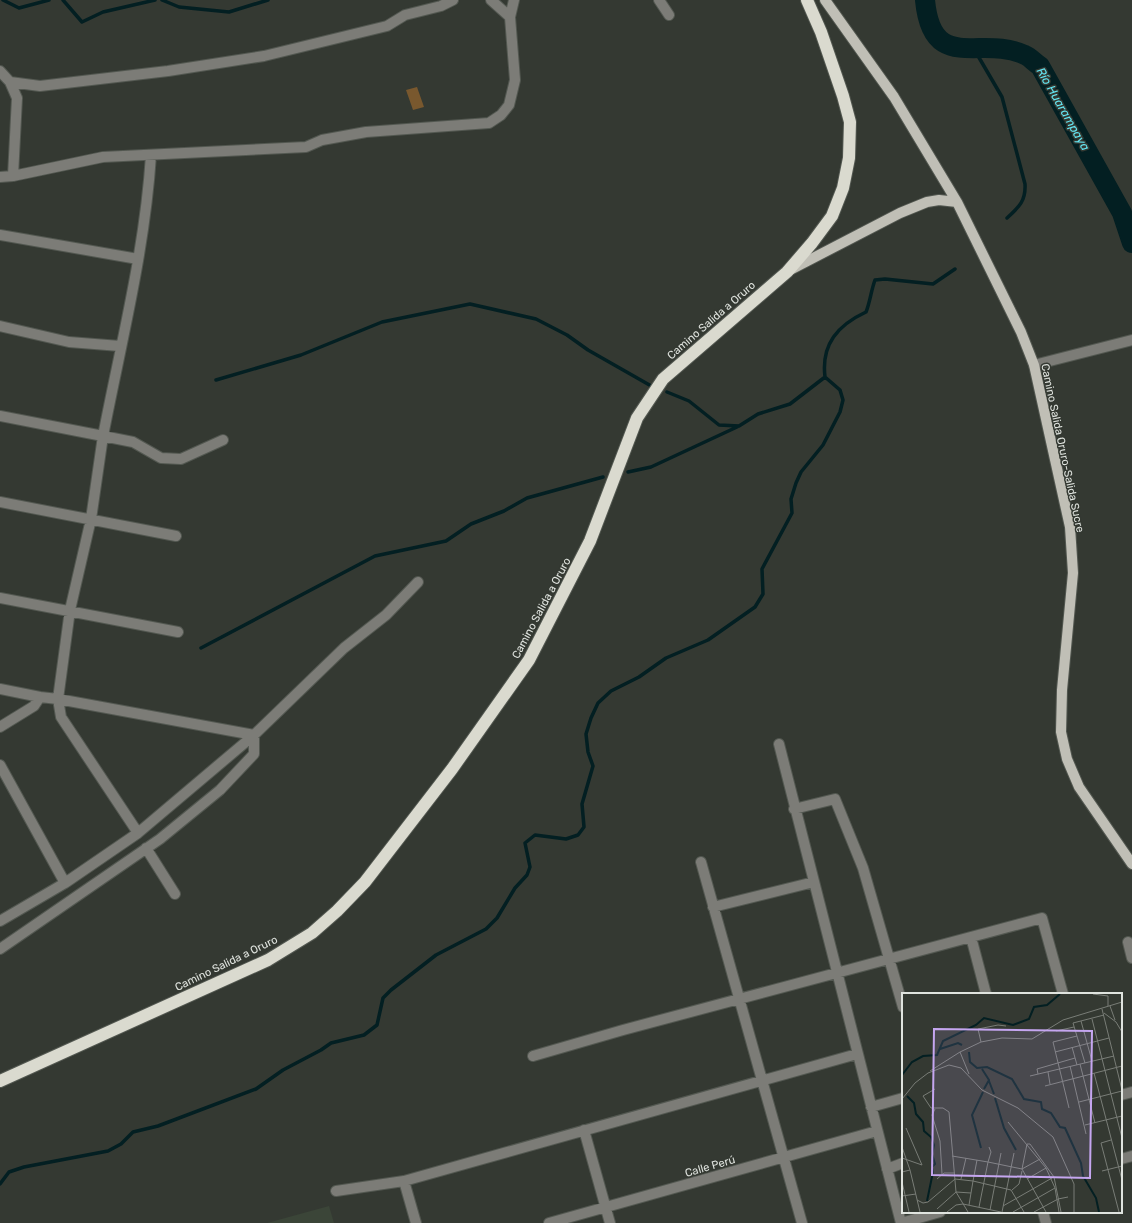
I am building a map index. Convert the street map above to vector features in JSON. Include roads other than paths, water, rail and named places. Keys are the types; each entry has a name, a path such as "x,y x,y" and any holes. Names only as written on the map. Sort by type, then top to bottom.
{"highway":[{"name":"Camino Salida a Oruro","path":"0,1081 268,960 312,933 360,887 452,769 529,660 590,541 637,418 663,379 787,272 812,243 832,216 843,188 849,158 850,122 843,96 821,32 807,0"}],"main road":[{"name":"Camino Salida Oruro-Salida Sucre","path":"825,0 894,97 957,202 1021,332 1034,365 1070,527 1073,573 1062,690 1061,732 1066,759 1079,787 1132,864"},
{"path":"787,272 900,213 927,202 939,200 957,202"}],"street":[{"path":"10,82 40,86 168,71 264,56 387,26 405,15 441,6 453,0"},
{"path":"492,0 510,16"},
{"path":"0,177 13,176 103,157 306,147 322,140 366,132 489,123 501,115 509,105 515,80 510,16 514,0"},
{"path":"659,0 669,15"},
{"path":"0,71 10,82 17,98 13,176"},
{"path":"138,833 60,717 58,699 70,610 91,519 103,436 138,259 150,179 151,155"},
{"path":"0,235 138,259"},
{"path":"0,326 69,342 120,346"},
{"path":"1034,365 1132,340"},
{"path":"0,416 133,442 162,458 181,459 223,440"},
{"path":"0,502 176,536"},
{"path":"0,921 66,884 138,833 254,735 344,648 386,616 418,582"},
{"path":"0,598 70,610 178,632"},
{"path":"0,689 254,735"},
{"path":"0,727 34,706 40,697"},
{"path":"0,949 146,848 220,790 254,754 254,735"},
{"path":"779,744 794,808 901,1223 936,1213"},
{"path":"0,765 66,884"},
{"path":"794,808 835,799 864,868 902,1004"},
{"path":"146,848 175,894"},
{"path":"701,862 802,1223"},
{"path":"713,907 814,882"},
{"path":"533,1056 623,1030 1042,918 1063,993"},
{"path":"971,937 986,993"},
{"path":"1128,942 1132,958"},
{"path":"336,1191 404,1181 858,1054"},
{"path":"1122,1095 1132,1092"},
{"path":"871,1107 902,1098"},
{"path":"584,1130 610,1223"},
{"name":"Calle Perú","path":"549,1223 878,1131"},
{"path":"1122,1159 1132,1156"},
{"path":"887,1169 902,1163"},
{"path":"404,1181 416,1223"},
{"path":"1044,1213 1046,1223"}],"waterway":[{"path":"3,0 19,8 49,0"},
{"path":"63,0 82,22 103,12 155,0"},
{"path":"162,0 179,7 229,12 268,0"},
{"name":"Río Huarampaya","path":"925,0 930,23 937,37 948,45 961,48 992,48 1008,50 1027,56 1040,66 1122,213 1132,243"},
{"path":"974,49 1002,97 1025,184 1024,195 1021,203 1007,218"},
{"path":"0,1184 9,1172 24,1167 108,1151 121,1144 133,1132 158,1126 256,1089 283,1070 331,1043 364,1035 377,1025 383,998 391,990 436,955 486,929 497,918 515,888 527,875 530,867 525,843 535,835 566,839 578,835 584,827 582,804 593,766 588,752 586,734 598,703 611,691 639,677 666,658 708,640 755,607 763,594 762,569 792,513 791,499 796,483 801,472 823,445 840,412 843,400 840,390 825,377 824,365 829,345 834,337 847,323 866,312 875,280 885,279 933,284 955,269"},
{"path":"216,380 301,355 382,322 470,304 536,319 567,335 588,350 653,387"},
{"path":"667,392 689,401 719,425 739,426 758,414 790,404 825,377"},
{"path":"628,472 651,467 737,427"},
{"path":"201,648 375,556 446,541 471,524 504,511 527,498 603,477"}]}
